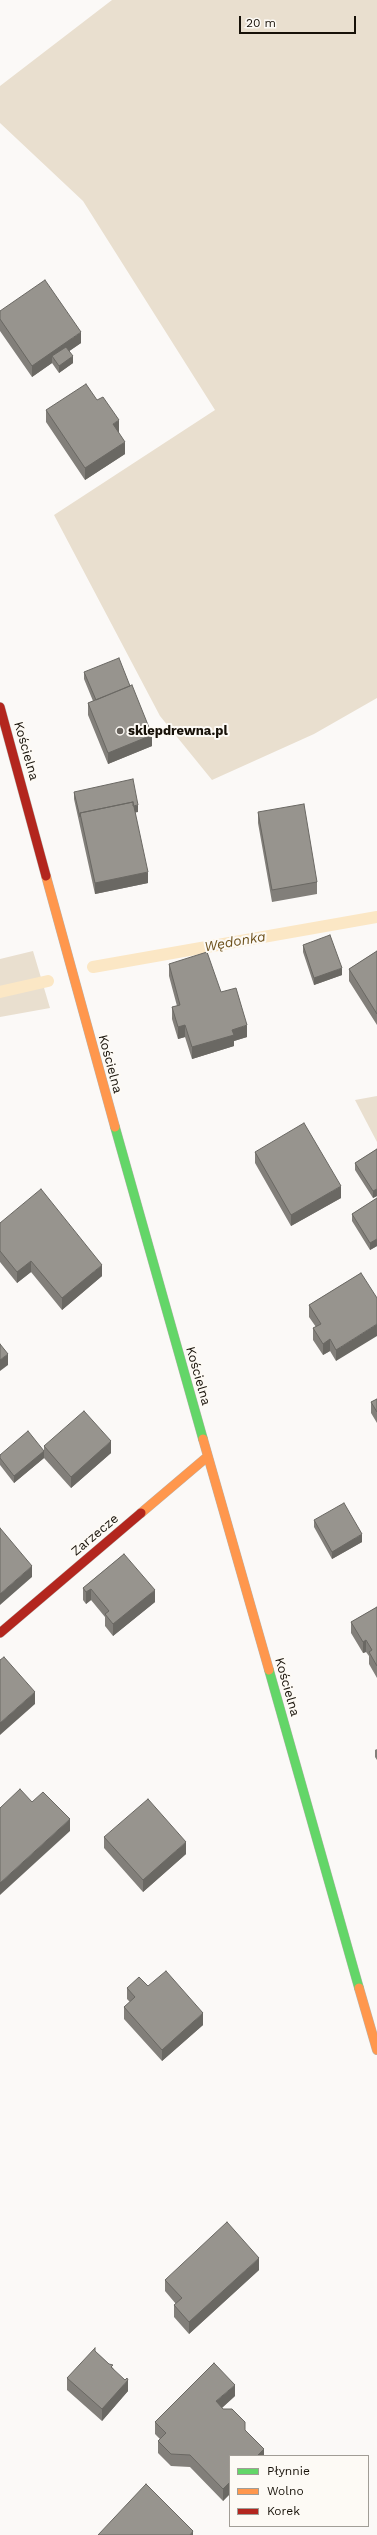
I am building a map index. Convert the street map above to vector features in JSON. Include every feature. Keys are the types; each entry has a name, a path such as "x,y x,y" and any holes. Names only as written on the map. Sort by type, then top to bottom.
{"street":[{"name":"Kościelna","path":"0,707 104,1090 377,2050"},
{"name":"Zarzecze","path":"0,1633 208,1457"}],"shaded area":[{"path":"112,0 377,0 377,698 314,734 212,780 160,716 54,515 215,410 83,201 0,123 0,86"},
{"path":"33,951 50,1008 0,1017 0,959"},
{"path":"377,1096 377,1142 355,1100"}],"building":[{"path":"45,280 81,332 32,366 0,319 0,311"},
{"path":"66,347 73,356 59,366 52,356"},
{"path":"86,384 97,400 103,397 119,420 113,424 125,442 85,468 46,410"},
{"path":"119,658 130,686 96,700 84,672"},
{"name":"sklepdrewna.pl","path":"132,685 152,735 108,753 88,703"},
{"path":"133,779 138,805 133,806 133,802 80,813 80,817 74,792"},
{"path":"133,802 148,872 95,883 80,813"},
{"path":"304,804 317,882 272,890 258,812"},
{"path":"330,935 342,968 314,978 303,945"},
{"path":"377,951 377,1014 349,969"},
{"path":"207,952 221,992 236,988 247,1025 232,1030 234,1035 192,1047 185,1025 178,1027 172,1007 180,1005 169,964"},
{"path":"304,1123 341,1186 291,1215 255,1152"},
{"path":"377,1149 377,1189 373,1191 355,1163"},
{"path":"41,1189 102,1265 62,1298 31,1261 17,1272 0,1251 0,1223"},
{"path":"377,1198 377,1239 370,1243 352,1214"},
{"path":"361,1273 377,1298 377,1324 336,1350 330,1339 323,1344 313,1328 321,1324 309,1305"},
{"path":"0,1344 8,1354 0,1360"},
{"path":"377,1399 377,1412 371,1402"},
{"path":"84,1411 111,1441 71,1477 44,1446"},
{"path":"28,1431 44,1451 14,1476 0,1458 0,1455"},
{"path":"344,1503 362,1534 332,1552 314,1520"},
{"path":"0,1528 32,1566 0,1594"},
{"path":"124,1554 155,1590 113,1624 105,1614 109,1611 91,1589 86,1592 83,1588"},
{"path":"377,1607 377,1666 369,1652 372,1650 366,1640 363,1642 351,1622"},
{"path":"4,1657 35,1692 0,1723 0,1660"},
{"path":"20,1789 32,1802 43,1792 70,1819 0,1883 0,1808"},
{"path":"148,1799 186,1842 143,1880 104,1837"},
{"path":"166,1971 203,2013 162,2050 124,2007 135,1997 127,1988 139,1977 148,1986"},
{"path":"227,2222 259,2258 189,2322 174,2305 182,2298 165,2280"},
{"path":"95,2348 95,2351 109,2364 113,2365 111,2367 125,2380 127,2378 128,2380 102,2409 67,2378"},
{"path":"214,2363 235,2385 216,2401 223,2409 232,2409 245,2422 245,2430 264,2449 258,2455 229,2455 229,2483 223,2489 190,2455 171,2454 158,2441 166,2433 155,2422"},
{"path":"146,2484 193,2531 190,2535 98,2535"}],"waterway":[{"name":"Wędonka","path":"93,967 377,917"},
{"name":"Wędonka","path":"0,992 48,981"}],"traffic: fast":[{"path":"115,1127 203,1439"},
{"path":"269,1670 359,1988"}],"traffic: slow":[{"path":"46,876 115,1127"},
{"path":"203,1439 269,1670"},
{"path":"141,1513 207,1457"},
{"path":"359,1988 377,2050"}],"traffic: jam":[{"path":"0,707 46,876"},
{"path":"0,1633 141,1513"}],"place":[{"name":"sklepdrewna.pl","path":"120,731"}]}
